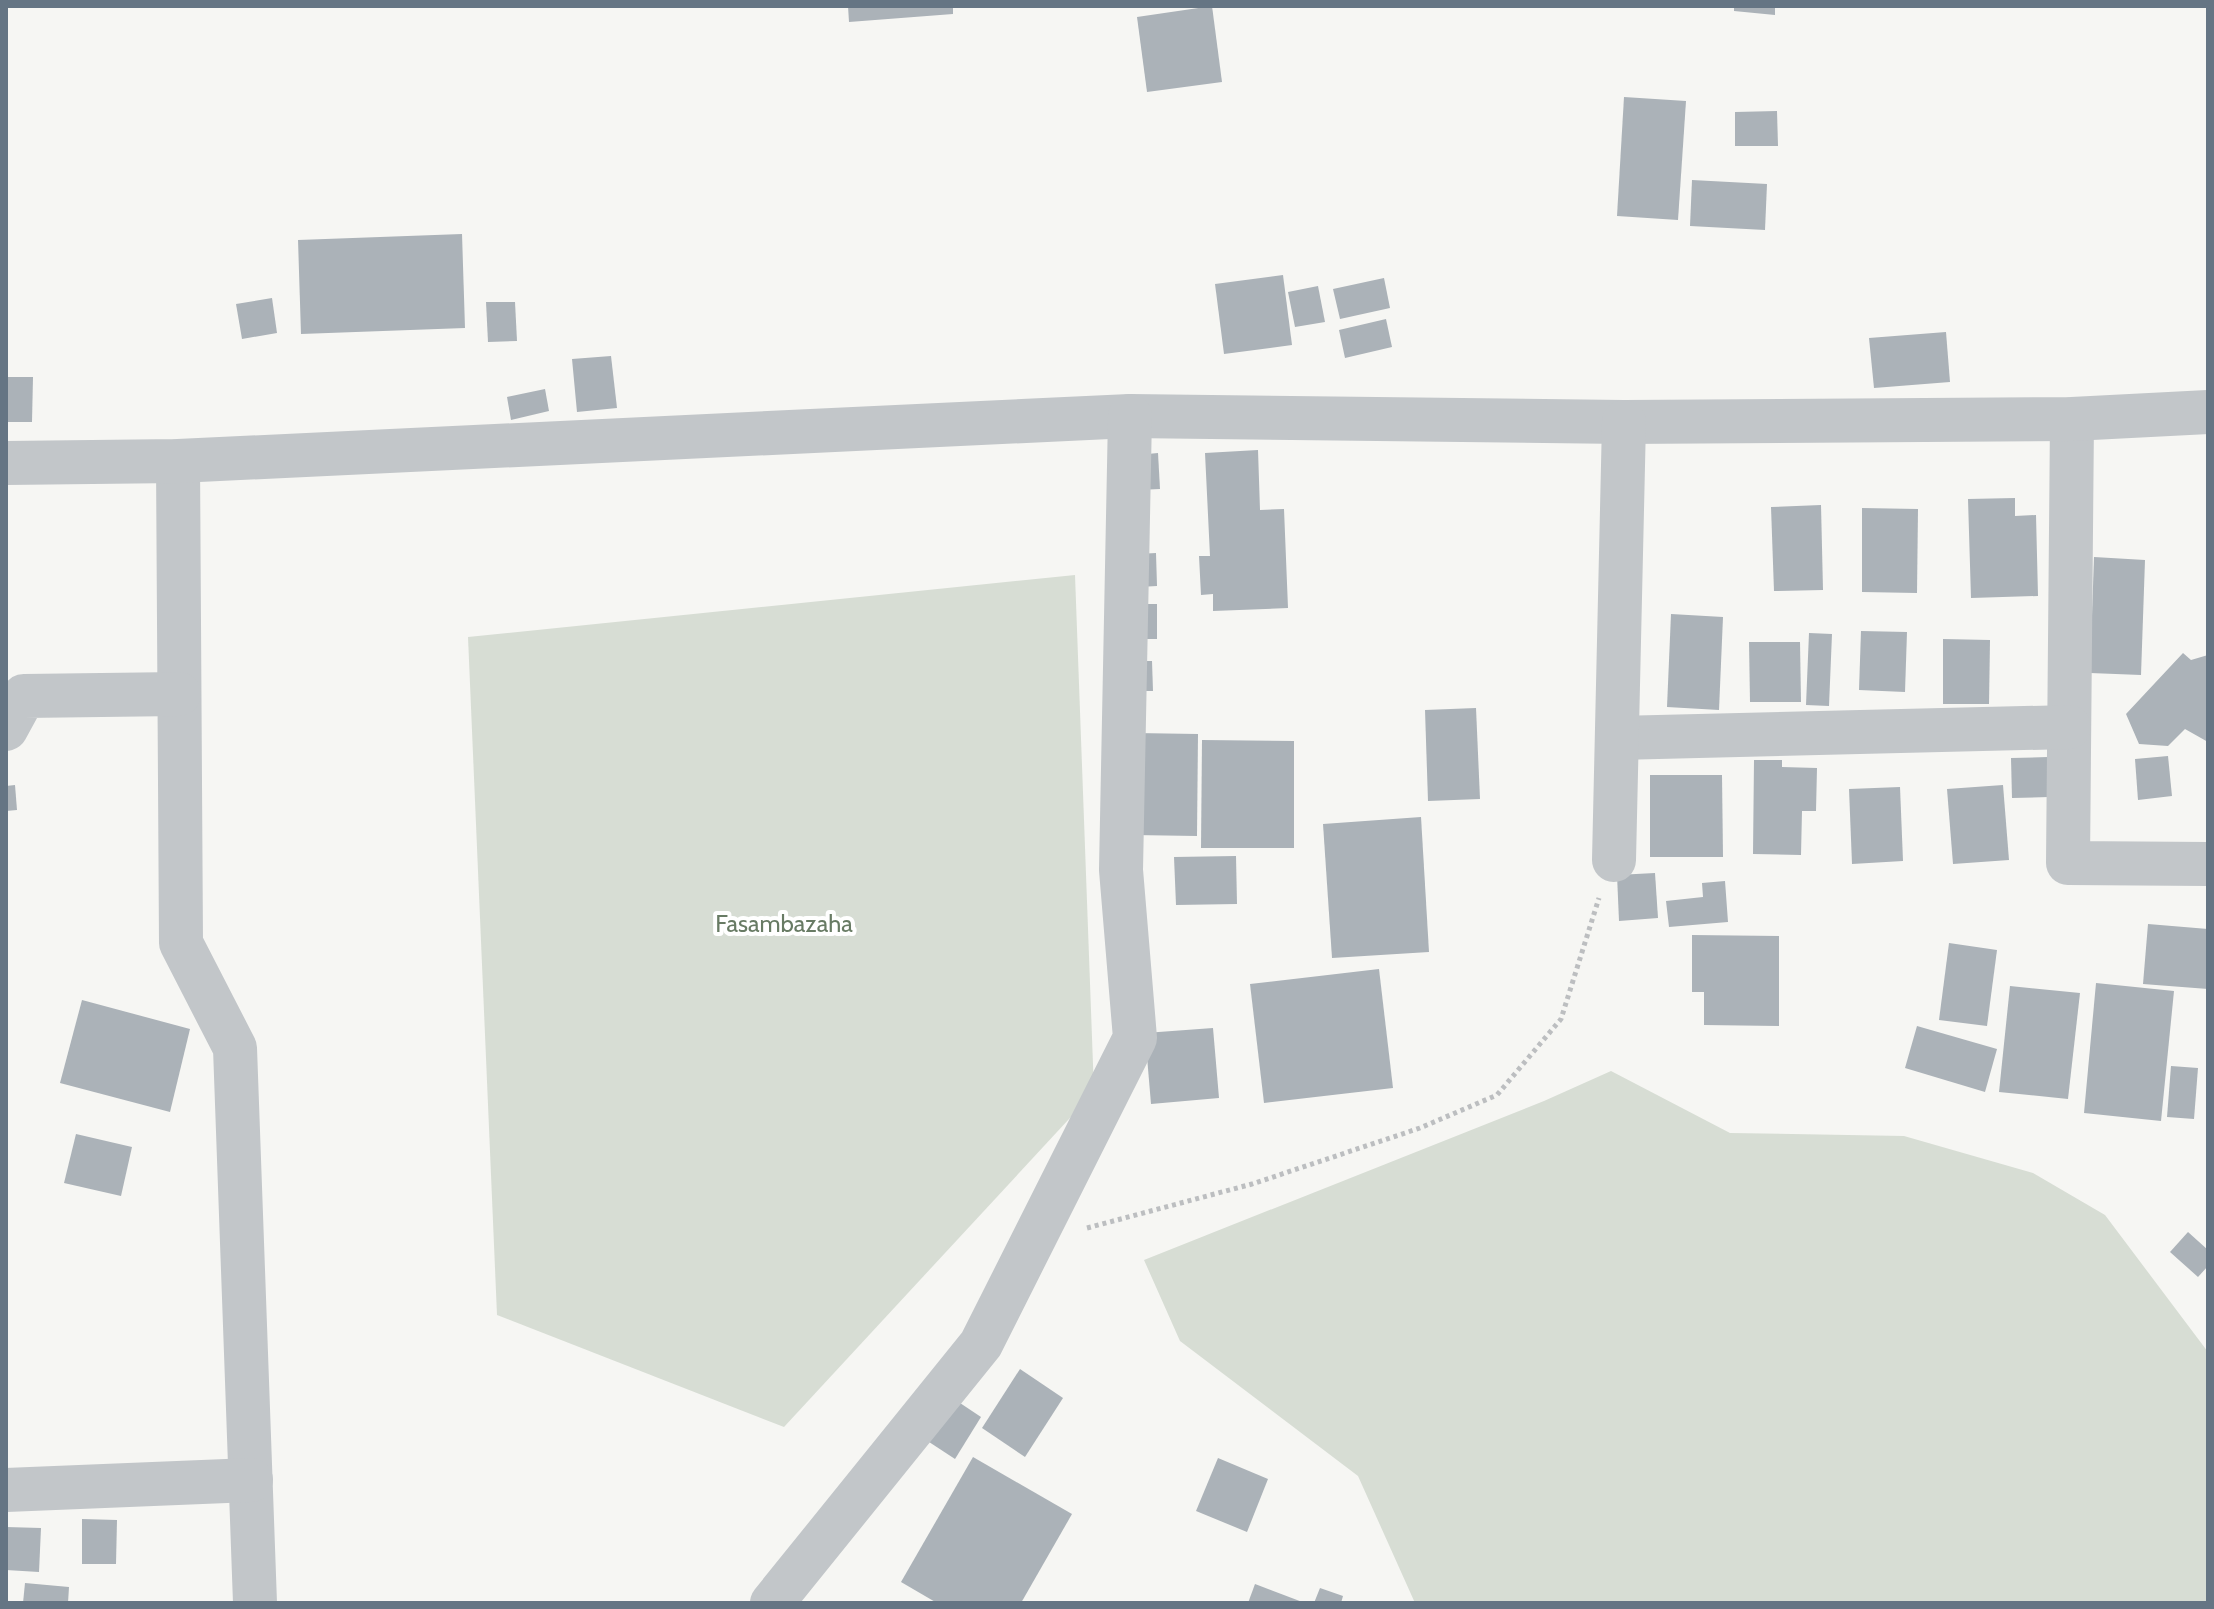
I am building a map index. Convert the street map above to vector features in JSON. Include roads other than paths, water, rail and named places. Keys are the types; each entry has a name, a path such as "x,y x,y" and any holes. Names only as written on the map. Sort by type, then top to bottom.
{"street":[{"path":"6,463 178,461 1130,416 1624,422 2072,419 2208,412"},
{"path":"772,1603 981,1344 1135,1038 1121,870 1130,416"},
{"path":"2072,419 2068,863 2208,864"},
{"path":"1614,860 1624,422"},
{"path":"178,461 181,943 235,1048 255,1603"},
{"path":"6,729 24,696 179,694"},
{"path":"1617,738 2069,727"},
{"path":"6,1490 251,1480"}],"park label":[{"name":"Fasambazaha","path":"784,924"}]}
